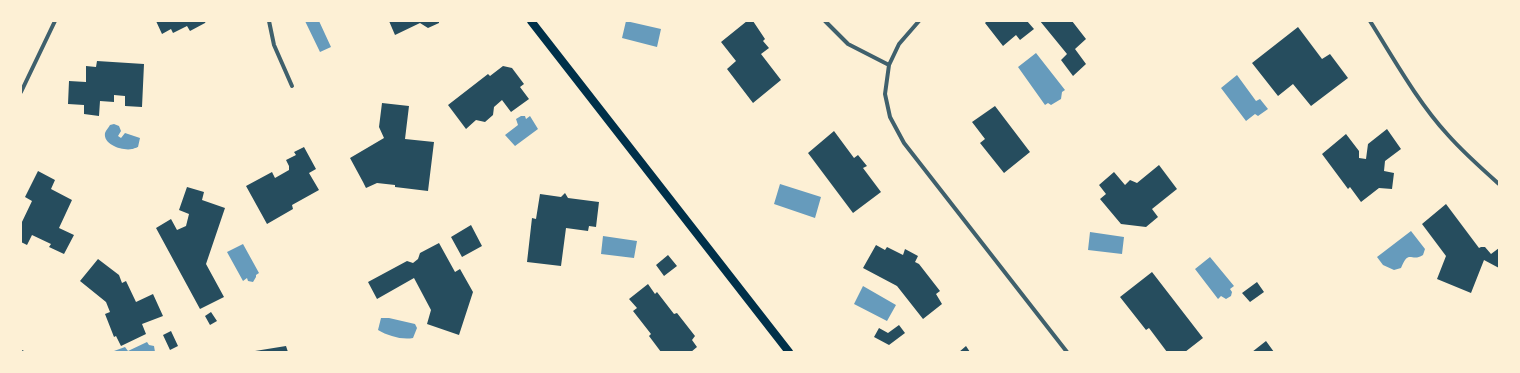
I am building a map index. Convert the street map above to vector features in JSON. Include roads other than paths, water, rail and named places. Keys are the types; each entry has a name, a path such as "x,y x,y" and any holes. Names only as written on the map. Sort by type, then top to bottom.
{"main road":[{"path":"532,21 789,352"}],"street":[{"path":"21,92 55,21"},
{"path":"269,21 274,45 292,86"},
{"path":"825,21 848,44 889,65"},
{"path":"919,21 899,44 889,65 885,94 890,117 904,143 1067,352"},
{"path":"1370,21 1418,97 1447,135 1472,161 1499,184"}],"water":[{"path":"305,21 319,21 331,47 320,52"},
{"path":"626,21 661,29 657,47 622,38"},
{"path":"1036,53 1065,90 1062,92 1061,99 1051,105 1048,103 1045,105 1018,67"},
{"path":"1237,75 1256,101 1260,99 1268,109 1258,116 1255,114 1246,121 1221,88"},
{"path":"521,116 525,116 526,119 530,116 538,129 515,146 505,135 518,125 516,119"},
{"path":"114,124 119,126 121,131 118,136 121,138 125,133 140,138 138,147 124,149 110,144 105,137 105,133 110,125"},
{"path":"780,184 821,197 815,218 774,204"},
{"path":"1411,231 1425,249 1423,255 1416,258 1408,257 1401,268 1394,270 1383,265 1377,257"},
{"path":"1090,232 1124,237 1122,254 1088,250"},
{"path":"603,236 637,241 634,258 601,254"},
{"path":"243,244 259,273 256,275 253,282 248,281 247,278 243,281 227,252"},
{"path":"1210,257 1234,286 1230,289 1232,292 1231,296 1226,299 1221,296 1218,299 1195,269"},
{"path":"863,286 896,305 887,321 854,304"},
{"path":"381,318 389,318 415,324 417,328 413,338 395,337 378,330"},
{"path":"147,342 149,345 154,346 155,352 114,351 125,347 128,351"}]}
